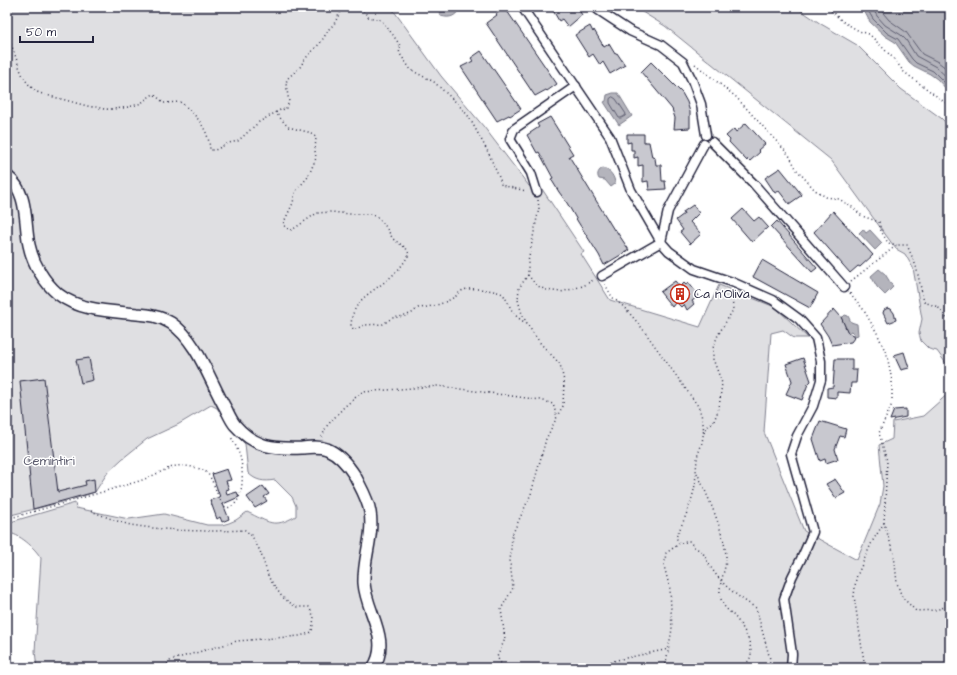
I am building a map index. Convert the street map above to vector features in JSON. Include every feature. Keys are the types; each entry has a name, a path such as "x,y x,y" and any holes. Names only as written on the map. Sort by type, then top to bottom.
{"main road":[{"path":"7,176 18,188 22,196 29,246 36,264 44,278 58,293 70,302 87,308 156,316 170,323 181,332 194,350 234,424 246,436 258,444 270,447 317,447 329,450 339,456 351,471 365,493 372,520 364,583 370,609 380,637 378,661 373,668"}],"street":[{"path":"522,7 610,137 631,190 661,242 668,251 694,269 773,300 799,319 816,338 821,361 820,380 813,406 797,436 791,454 813,532 792,577 784,599 792,654 791,668"},
{"path":"597,7 598,10 630,31 661,45 683,62 692,80 700,104 707,140 754,184 844,287"},
{"path":"536,192 531,172 510,139 514,129 576,86"},
{"path":"602,276 661,242 668,211 707,140"}],"path":[{"path":"7,37 12,45 18,66 31,89 39,93 91,108 98,106 103,109 110,109 136,105 154,94 164,103 180,102 191,111 205,129 210,150 215,150 229,143 238,142 259,122 275,112 282,109 285,110 289,102 286,84 287,79 300,67 305,59 321,42 334,24 342,9 351,7 361,8 368,16 381,20 401,47 399,50 400,54 411,70 434,82 458,104 476,130 498,174 501,185 536,192 539,208 528,262 528,275 519,288 518,300 526,323 541,344 560,364 564,381 563,406 546,439 530,494 512,535 510,562 513,588 501,609 505,639 497,657 504,668"},
{"path":"820,7 829,9 842,21 859,31 869,34 894,59 904,72 950,106"},
{"path":"683,62 692,62 736,97 789,155 797,170 815,190 826,197 840,199 862,216 879,222 881,231 888,243 907,245 916,266 924,302 938,307 950,323"},
{"path":"275,112 288,127 308,132 316,138 316,158 308,177 294,192 293,203 283,224 286,228 292,230 317,213 331,212 370,214 377,217 384,224 393,239 406,248 409,254 398,270 386,281 372,290 355,309 351,320 351,326 354,330 364,325 383,324 392,318 405,316 412,313 418,308 429,308 442,304 461,291 468,289 497,291 502,294 511,311 517,318 526,323"},
{"path":"897,245 844,287 863,309 877,333 887,355 892,381 892,404 880,433 887,461 884,523 894,554 897,583 902,597 916,611 936,610 950,605"},
{"path":"528,275 536,285 546,290 561,292 583,286 602,276 612,297 642,328 698,406 703,419 704,433"},
{"path":"679,544 676,537 691,500 697,472 697,461 704,433 706,428 714,421 721,399 722,383 713,359 713,348 733,310 733,292 730,282"},
{"path":"317,447 326,427 344,407 362,392 438,386 541,400 553,404 557,417"},
{"path":"7,519 146,479 176,466 202,470 208,473 221,503 226,508 231,508 238,501 242,489 241,460 230,435"},
{"path":"697,472 711,504 725,551 726,559 720,592 722,603 738,620 745,632 750,646 751,656 744,668"},
{"path":"91,511 130,525 174,529 227,531 245,530 252,536 260,551 269,578 282,597 296,607 309,608 314,617 312,632 300,636 237,641 171,660 164,668"},
{"path":"864,668 854,596 856,578 872,542 884,523"},
{"path":"665,668 672,629 670,589 664,566 666,553 679,544 689,541 695,548 702,550 708,564 722,582 739,597 756,608 770,658 769,668"},
{"path":"571,668 592,667 669,649"}],"green space":[{"name":"Cemintiri","path":"7,7 391,7 441,76 484,127 529,186 542,189 584,252 581,254 610,300 700,327 719,285 775,307 808,338 794,338 783,330 771,333 764,432 804,531 857,560 880,504 883,486 879,445 892,439 893,422 923,416 950,392 950,668 37,668 35,651 41,558 35,550 21,538 7,533 7,523 75,503 76,508 129,519 164,514 207,525 222,525 229,523 247,512 271,523 282,522 296,516 296,506 292,497 275,480 260,480 254,478 248,473 245,444 233,432 217,408 211,405 179,424 147,439 108,472 95,492 74,499 7,516"},
{"path":"634,7 796,7 821,24 857,45 901,89 941,118 950,127 950,369 937,351 929,349 921,341 919,333 922,319 913,268 905,254 896,249 831,160 665,26"}],"water":[{"path":"437,7 460,7 455,15 447,17 441,16"},
{"path":"862,7 950,7 950,93 937,79 909,62 895,42 885,36 870,22"},
{"path":"618,93 632,116 619,125 604,102 606,101 607,95"},
{"path":"603,168 612,174 615,184 611,187 605,180 599,179 598,177 598,172"},
{"path":"863,229 866,233 870,230 882,243 875,250 859,233"},
{"path":"879,269 885,274 893,287 885,295 877,287 871,276"},
{"path":"845,315 848,316 851,322 857,324 858,335 855,336 851,331 848,333 841,317"}],"building":[{"path":"551,7 577,7 582,15 568,27 562,19 559,21"},
{"path":"505,8 557,84 547,91 546,90 535,96 486,23"},
{"path":"590,26 604,47 609,44 615,54 617,53 625,65 610,74 603,62 600,65 593,54 589,57 575,35"},
{"path":"481,51 521,109 510,116 509,115 497,121 461,67 473,61 471,58"},
{"path":"651,62 682,93 690,112 690,128 674,129 675,118 672,109 641,72"},
{"path":"550,117 573,154 569,156 614,230 615,229 629,250 604,265 551,179 553,178 539,152 537,153 527,135 539,127 537,124"},
{"path":"746,123 765,144 758,150 760,152 750,161 748,159 747,161 729,142 730,140 726,136 734,129 736,132"},
{"path":"627,134 644,134 644,142 649,142 652,157 655,158 656,165 661,165 662,181 665,181 666,189 649,190 648,181 643,182 643,165 638,166 638,157 634,158 634,150 631,150 631,142 627,143"},
{"path":"780,168 802,195 789,204 779,191 775,193 765,178"},
{"path":"693,205 699,213 690,222 701,234 690,244 680,232 683,230 676,220 684,214 683,212"},
{"path":"743,209 754,221 759,217 768,227 752,242 732,219"},
{"path":"833,211 873,255 860,267 858,266 850,273 814,232"},
{"path":"777,221 817,268 812,272 771,227"},
{"path":"762,260 818,293 810,308 753,277"},
{"name":"Ca n'Oliva","path":"675,281 680,287 684,283 686,285 688,282 699,296 692,301 694,304 687,310 684,304 681,307 676,302 672,307 660,292"},
{"path":"888,308 894,313 896,320 888,323 883,313 884,310"},
{"path":"834,309 841,317 848,333 853,335 854,338 851,342 832,345 820,324"},
{"path":"904,352 909,368 901,370 894,355"},
{"path":"89,358 93,380 81,383 76,360"},
{"path":"803,358 811,381 808,384 802,400 786,394 792,381 786,364"},
{"path":"835,359 852,359 852,370 857,370 856,383 851,383 850,393 837,392 837,398 827,397 827,388 833,387"},
{"path":"44,378 58,492 86,485 85,481 94,479 95,492 33,509 20,381"},
{"path":"906,409 906,417 890,420 894,410"},
{"path":"820,421 846,429 844,437 840,436 835,449 838,459 826,463 825,459 820,461 813,439"},
{"path":"227,469 231,480 226,481 229,489 226,490 227,495 237,492 239,497 223,504 229,519 222,522 220,517 217,519 210,500 220,497 212,474"},
{"path":"835,479 845,493 836,498 826,484"},
{"path":"263,486 269,494 264,497 267,501 255,508 247,497"}],"place":[{"name":"Ca n'Oliva","path":"680,294"}]}
